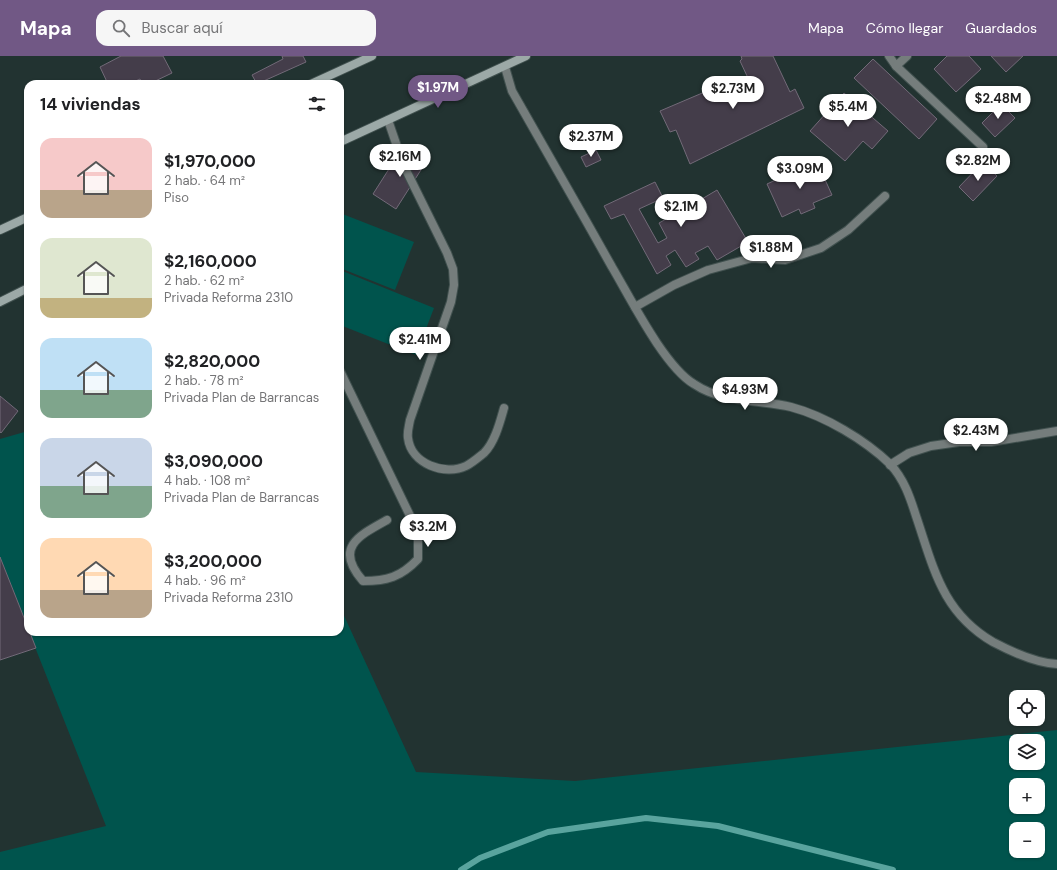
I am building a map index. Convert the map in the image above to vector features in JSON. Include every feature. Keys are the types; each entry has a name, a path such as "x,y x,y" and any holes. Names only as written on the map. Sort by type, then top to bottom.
{"main road":[{"path":"319,80 372,56"},
{"path":"344,140 526,56"},
{"path":"0,230 24,219"},
{"path":"0,302 24,290"}],"street":[{"path":"888,56 896,66 983,147"},
{"path":"896,66 907,56"},
{"path":"505,66 512,91 635,307 675,369 693,384 717,397 790,407 817,416 844,431 890,465 906,487 942,590 963,620 981,635 1007,650 1057,664"},
{"path":"388,120 403,164 447,253 453,269 454,286 451,302 410,420 408,439 413,452 425,464 446,470 466,466 485,452 498,428 504,408"},
{"path":"635,307 674,285 708,270 752,258 785,260 821,248 848,230 885,196"},
{"path":"344,379 414,524 418,540 418,560 406,572 381,581 363,581 350,563 349,554 352,546 369,530 387,520"},
{"path":"890,465 909,453 931,446 959,442 991,442 1057,431"}],"green space":[{"path":"344,215 414,242 395,290 344,270"},
{"path":"344,272 434,308 416,355 344,327"},
{"path":"24,432 24,618 0,557 0,439"},
{"path":"344,616 416,772 575,781 1009,735 1009,770 1045,770 1045,734 1019,734 1057,730 1057,870 0,870 0,852 106,826 31,636 344,636"}],"building":[{"path":"121,56 163,56 172,73 157,80 106,80 100,67"},
{"path":"282,56 303,56 306,62 266,80 255,80 252,75 283,59"},
{"path":"741,56 773,56 790,92 795,89 804,108 690,164 676,130 670,132 660,111 707,91 709,95 748,78 740,61 742,59"},
{"path":"947,56 969,56 981,69 956,92 934,69"},
{"path":"991,56 1023,56 1006,72"},
{"path":"873,59 937,119 919,139 854,78"},
{"path":"844,93 888,131 872,149 863,141 845,161 810,131"},
{"path":"1001,104 1015,118 995,137 982,123"},
{"path":"403,147 426,162 396,209 373,194"},
{"path":"596,150 601,160 586,167 581,157"},
{"path":"817,162 832,195 813,203 815,208 801,214 799,209 782,217 767,184 784,176 789,170 798,170"},
{"path":"983,162 997,176 973,201 959,187"},
{"path":"655,182 663,198 639,209 658,243 667,238 659,223 675,214 680,224 690,218 685,209 717,190 748,242 717,260 708,246 695,253 699,259 686,267 675,250 666,256 671,265 657,274 624,214 611,219 604,206"},
{"path":"0,396 18,411 1,433 0,432"},
{"path":"0,557 24,618 24,636 31,636 36,648 0,660"}],"waterway":[{"path":"461,870 480,858 548,832 646,818 718,826 893,870"}]}
